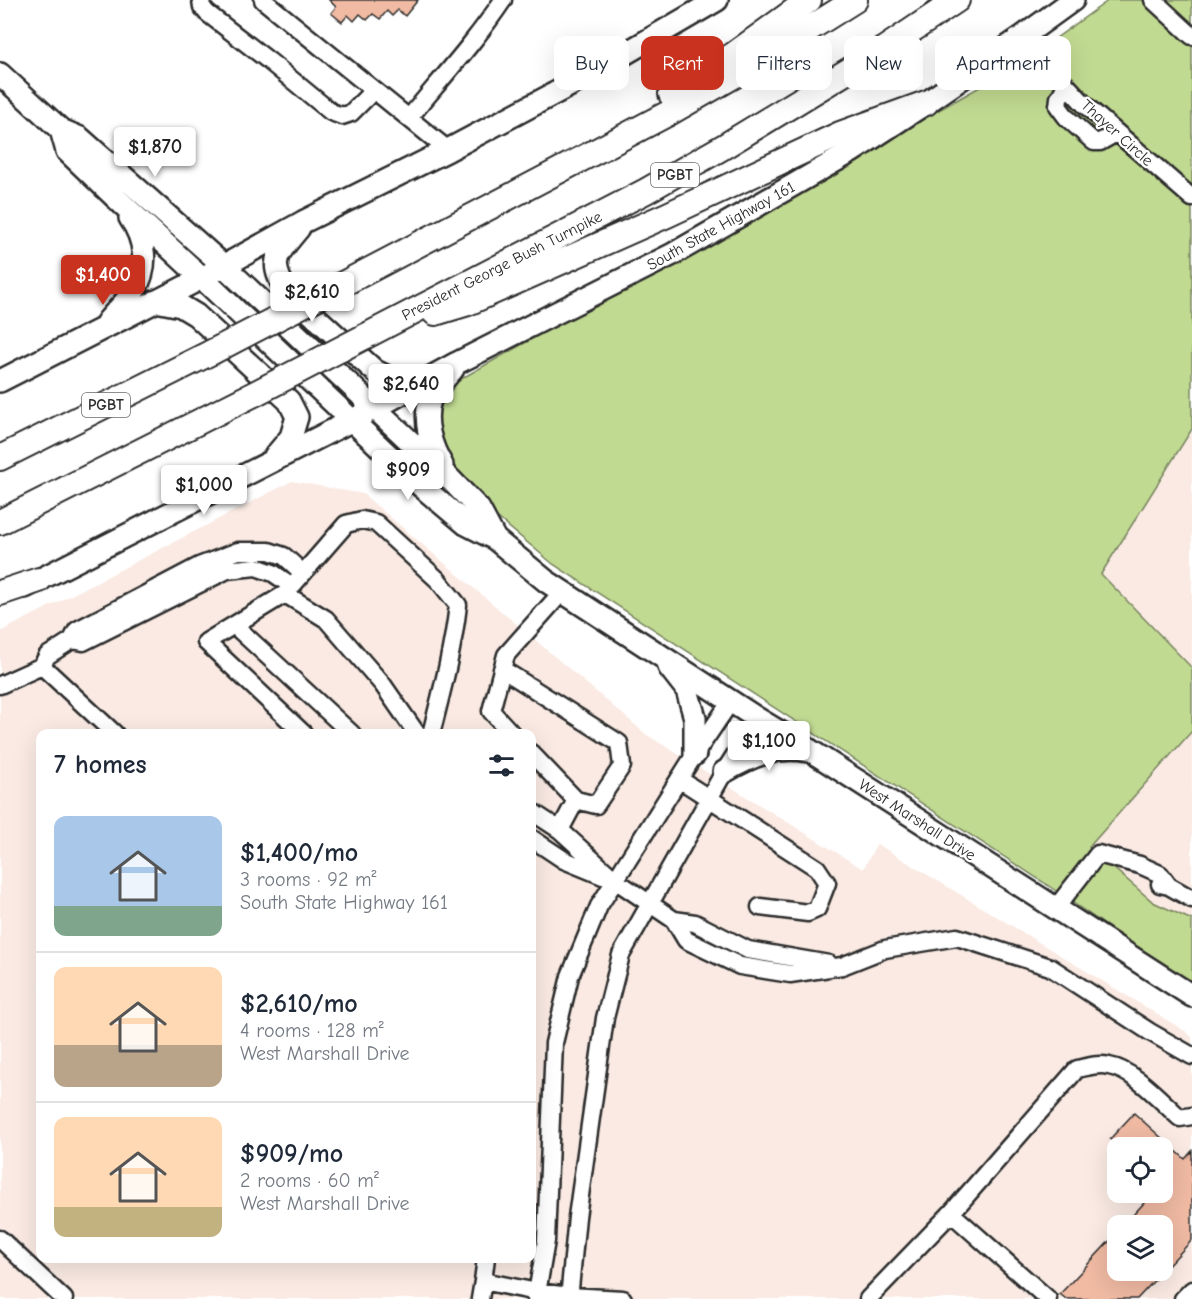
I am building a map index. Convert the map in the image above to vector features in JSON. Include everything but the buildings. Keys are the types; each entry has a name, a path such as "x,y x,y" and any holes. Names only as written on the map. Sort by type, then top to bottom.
{"highway":[{"path":"593,154 662,100 733,55 809,0"},
{"name":"PGBT","path":"0,458 212,352 593,154 744,70 855,0"},
{"name":"President George Bush Turnpike","path":"0,522 254,394 646,191 884,49 957,0"},
{"path":"373,333 468,303 678,211 840,134 926,103"},
{"path":"0,593 39,580"}],"main road":[{"path":"0,381 578,81 717,0"},
{"name":"South State Highway 161","path":"1023,36 1073,0"},
{"name":"West Marshall Drive","path":"0,74 61,130 80,138 224,266 452,481 479,509 495,539"},
{"name":"South State Highway 161","path":"271,461 351,421 457,363 673,254 850,152 945,90"},
{"name":"West Marshall Drive","path":"61,130 67,151 351,421 466,525 495,539 562,592 1192,996"},
{"path":"100,330 135,289 142,273 144,257 143,242 135,224 116,198"},
{"path":"303,222 277,257 277,274 283,285 375,371 395,381 419,384"},
{"path":"0,599 271,461 291,437 297,417 289,401 196,315 181,306 156,302"},
{"path":"452,481 436,456 429,437 428,417 430,400 457,363"},
{"path":"660,654 687,690 695,718 695,754"},
{"path":"724,772 748,758 770,752 795,748 811,751"}],"street":[{"path":"201,0 202,8 207,13 331,112 342,116 351,113 374,90"},
{"path":"263,0 448,150"},
{"path":"409,118 459,59 503,0"},
{"path":"1153,0 1192,36"},
{"name":"Thayer Circle","path":"1071,90 1116,133 1192,198"},
{"path":"299,729 206,642 293,584 346,524 362,520 376,523 438,580 458,605 454,639 432,729"},
{"path":"0,685 42,666 47,656 72,640 76,630 199,566 238,551 269,551 284,556 293,584 383,685 414,729"},
{"path":"498,729 491,711 506,655 562,592"},
{"path":"234,625 347,729"},
{"path":"42,666 110,729"},
{"path":"502,669 619,744 622,766 596,805 576,800 536,758"},
{"path":"537,1296 546,1241 554,1043 570,976 599,906 731,701"},
{"path":"491,711 507,729"},
{"path":"569,1298 577,1217 605,1018 621,955 709,797 758,719"},
{"path":"680,779 817,868 827,883 817,909 808,913 760,907"},
{"path":"560,830 576,800"},
{"path":"536,815 560,830 615,880 674,920 686,940 740,966 790,974 842,966 885,949 957,937 1050,967 1150,1032 1192,1056"},
{"path":"536,841 564,860 615,880"},
{"path":"1055,909 1098,854 1140,865 1155,882 1169,886 1192,899"},
{"path":"868,1299 951,1213 1077,1069 1097,1065 1110,1066 1131,1074 1180,1118 1192,1116"},
{"path":"951,1213 1048,1299"},
{"path":"0,1239 64,1299"},
{"path":"480,1299 485,1263"},
{"path":"483,1281 537,1296 623,1299"},
{"path":"1184,1299 1192,1290"}],"shaded area":[{"path":"1192,429 1192,668 1101,574"},
{"path":"292,481 363,494 647,735 863,869 877,844 1192,1037 1192,1299 0,1299 0,632"},
{"path":"1192,731 1192,920 1153,902 1089,847"}],"green space":[{"path":"1109,0 1192,0 1192,429 1101,574 1192,668 1192,731 1089,847 1153,902 1192,920 1192,985 1043,882 553,564 492,513 446,462 435,428 445,391 466,376 974,90 1071,90 1071,36 1059,36"}]}
